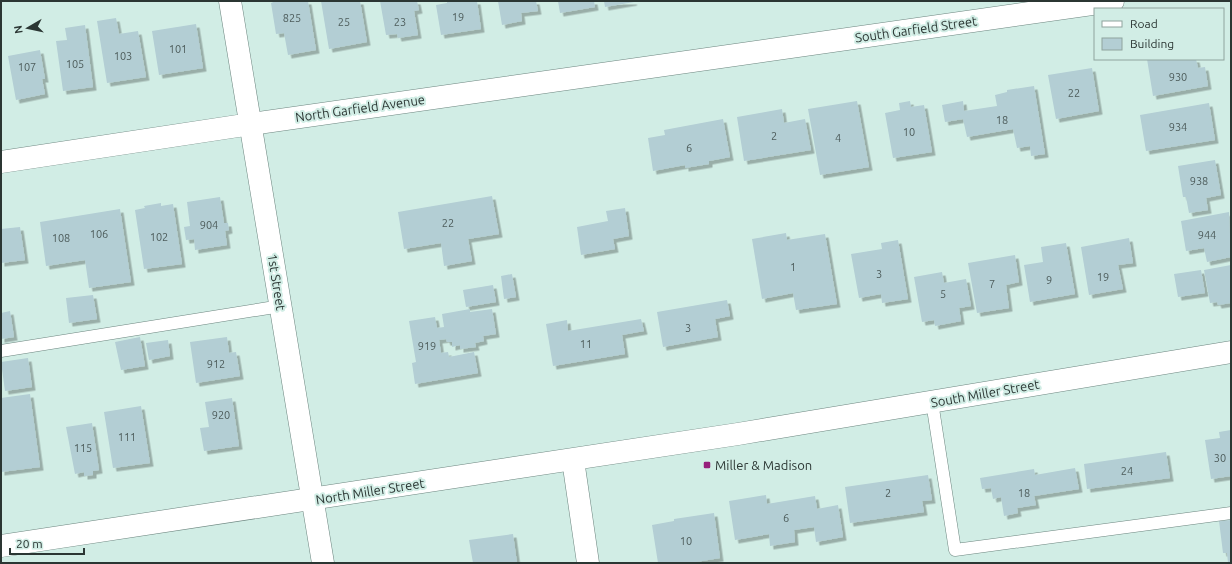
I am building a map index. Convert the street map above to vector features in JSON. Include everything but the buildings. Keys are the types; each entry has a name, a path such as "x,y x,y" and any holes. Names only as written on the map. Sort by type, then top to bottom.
{"street":[{"name":"1st Street","path":"230,1 323,563"},
{"name":"South Garfield Street","path":"719,57 1113,1"},
{"name":"North Garfield Avenue","path":"1,162 251,124 719,57"},
{"name":"South Miller Street","path":"738,434 1231,352"},
{"name":"North Miller Street","path":"1,546 738,434"},
{"path":"573,460 588,563"}],"lane":[{"path":"1,351 281,306"},
{"path":"932,402 955,550 1231,513"}],"place":[{"name":"Miller & Madison","path":"707,465"}]}
